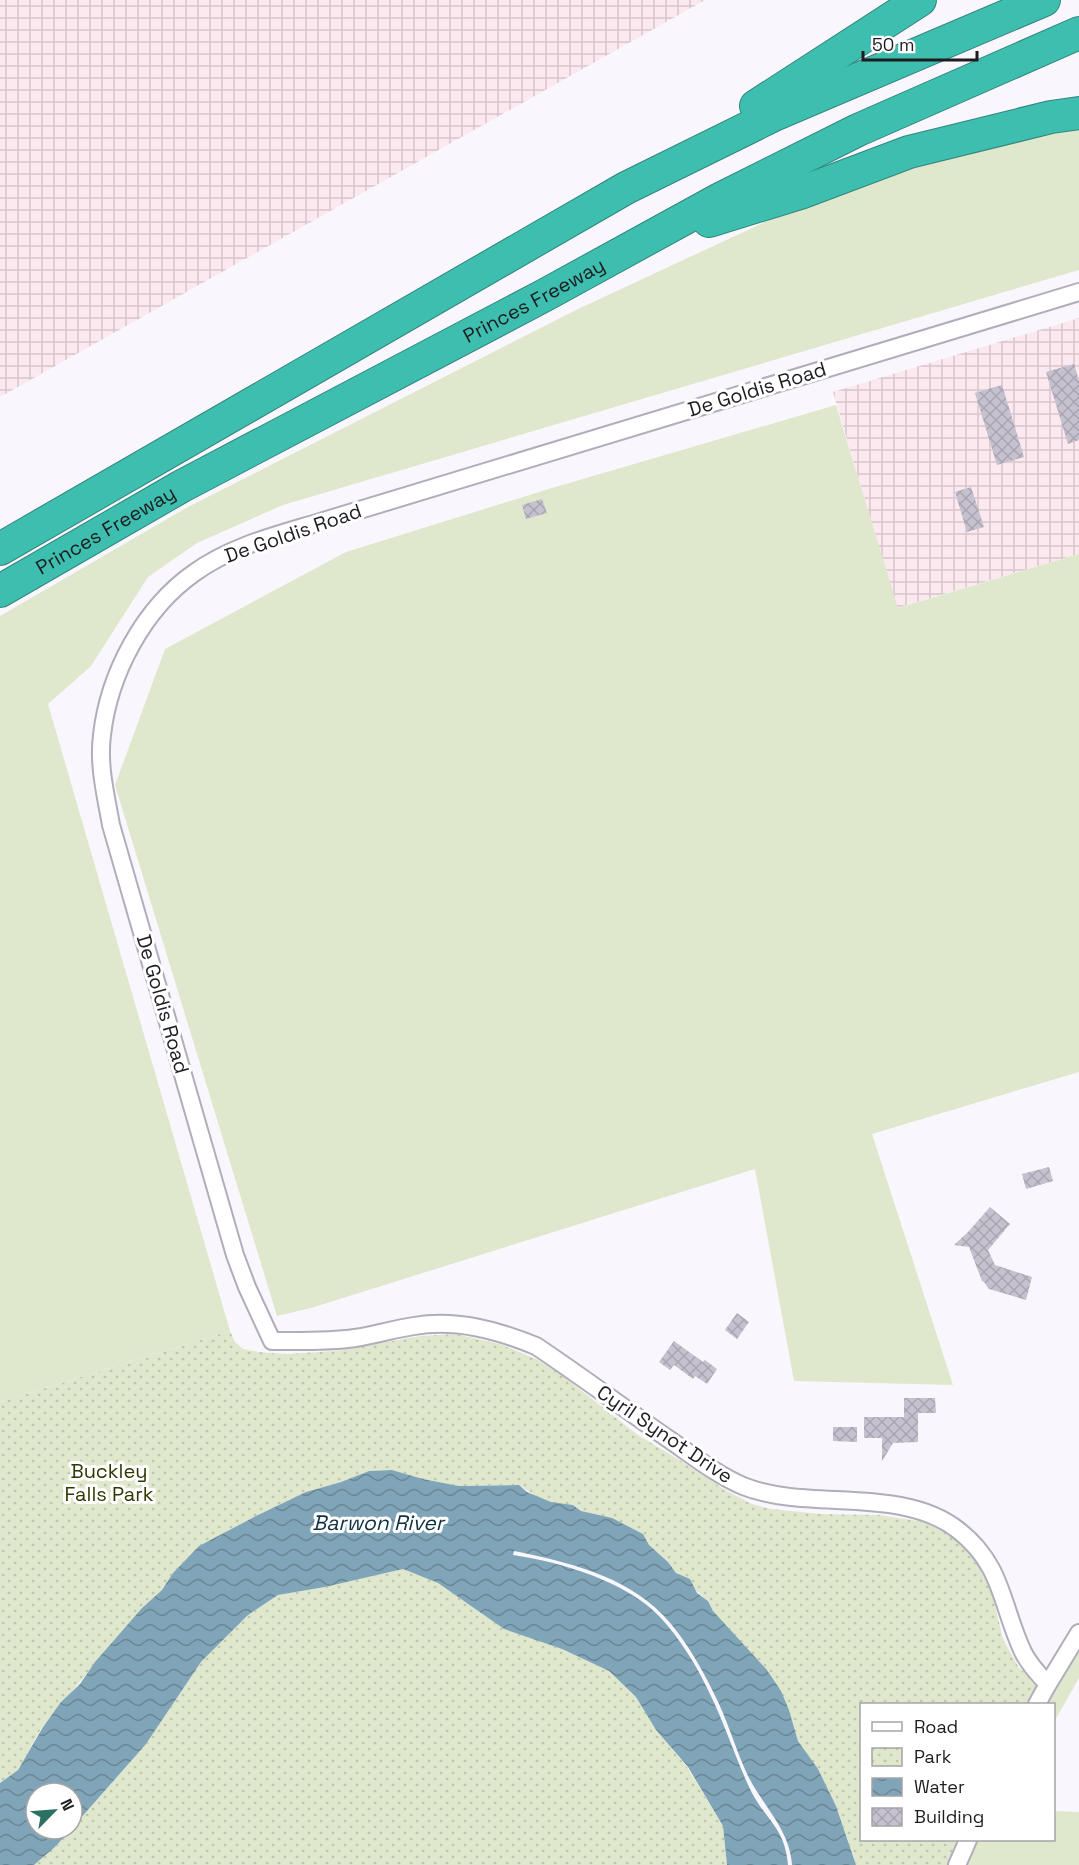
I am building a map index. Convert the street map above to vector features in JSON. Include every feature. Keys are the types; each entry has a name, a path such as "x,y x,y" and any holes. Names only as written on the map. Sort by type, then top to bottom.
{"highway":[{"path":"626,188 920,0"},
{"name":"Princes Freeway","path":"0,549 626,188 776,114 1044,0"},
{"name":"Princes Freeway","path":"0,591 182,486 535,300 720,199 858,130 1079,33"},
{"path":"634,245 800,193 909,152 1051,117 1079,113"}],"street":[{"name":"De Goldis Road","path":"272,1341 235,1255 111,825 102,777 102,736 110,699 123,663 139,631 164,600 194,573 236,549 1079,292"},
{"name":"Cyril Synot Drive","path":"272,1341 327,1341 416,1326 450,1324 510,1335 536,1346 689,1453 743,1486 776,1495 889,1505 923,1512 944,1520 977,1547 993,1569 1024,1653 1035,1671 1048,1684"},
{"path":"1038,1703 1079,1633"},
{"path":"957,1865 967,1841"}],"shaded area":[{"path":"0,0 705,0 0,397"},
{"path":"1079,318 1079,554 897,608 833,392"}],"green space":[{"path":"1079,121 1079,270 283,505 197,543 148,577 91,666 48,704 230,1331 0,1402 0,616 186,508 576,310 782,214 904,165"},
{"path":"836,405 898,608 1079,554 1079,1072 872,1134 953,1385 794,1381 755,1169 311,1308 277,1316 115,785 165,649 346,552 552,488"},
{"name":"Buckley Falls Park","path":"230,1331 235,1342 243,1349 286,1354 335,1351 420,1336 455,1334 500,1344 536,1359 559,1373 638,1435 725,1490 752,1504 771,1509 821,1514 879,1515 919,1521 939,1528 957,1540 978,1566 992,1593 1003,1639 1019,1668 1044,1686 1036,1703 860,1703 860,1841 965,1841 953,1865 856,1865 836,1806 798,1741 789,1710 713,1611 708,1601 676,1574 668,1562 649,1545 573,1505 551,1503 519,1485 459,1486 392,1470 369,1471 306,1492 199,1546 173,1573 162,1590 142,1608 42,1727 18,1770 0,1783 0,1402"},
{"path":"403,1569 438,1583 504,1629 562,1649 609,1671 636,1697 656,1730 687,1767 723,1826 727,1865 34,1865 60,1841 84,1841 84,1814 146,1744 201,1662 248,1615 278,1595"},
{"path":"1079,1649 1079,1678 1055,1720 1055,1703 1048,1703"},
{"path":"1055,1811 1079,1812 1079,1865 963,1865 974,1841 1055,1841"}],"water":[{"name":"Barwon River","path":"392,1470 459,1486 519,1485 527,1492 551,1502 573,1505 581,1511 612,1518 643,1534 649,1545 668,1562 676,1573 690,1579 697,1593 708,1601 713,1611 767,1670 781,1691 798,1741 818,1769 836,1806 856,1865 792,1865 790,1852 781,1829 748,1776 708,1681 671,1624 648,1601 613,1580 594,1572 514,1551 513,1555 571,1568 611,1583 645,1604 674,1633 704,1682 750,1789 779,1832 788,1865 727,1865 723,1826 688,1767 656,1730 636,1697 609,1671 562,1649 504,1629 438,1583 403,1569 278,1595 248,1615 201,1662 146,1744 84,1814 84,1781 24,1781 24,1841 60,1841 34,1865 0,1865 0,1783 18,1770 43,1727 61,1702 80,1684 95,1662 142,1608 162,1590 173,1573 199,1546 258,1515 306,1492 369,1471"}],"building":[{"path":"1074,364 1079,381 1079,440 1068,444 1046,372"},
{"path":"1002,385 1024,457 997,465 975,393"},
{"path":"971,487 984,527 967,532 955,492"},
{"path":"542,499 547,513 526,519 522,505"},
{"path":"1049,1167 1053,1181 1026,1189 1022,1174"},
{"path":"990,1207 1010,1224 988,1250 995,1265 1032,1277 1026,1300 989,1289 982,1281 969,1247 954,1245"},
{"path":"737,1313 749,1322 737,1339 725,1330"},
{"path":"674,1341 717,1369 707,1384 695,1376 693,1379 674,1365 670,1370 659,1362"},
{"path":"904,1398 935,1398 936,1413 918,1413 918,1442 893,1443 882,1461 882,1438 864,1438 864,1417 904,1417"},
{"path":"833,1427 857,1427 857,1442 833,1441"}]}
